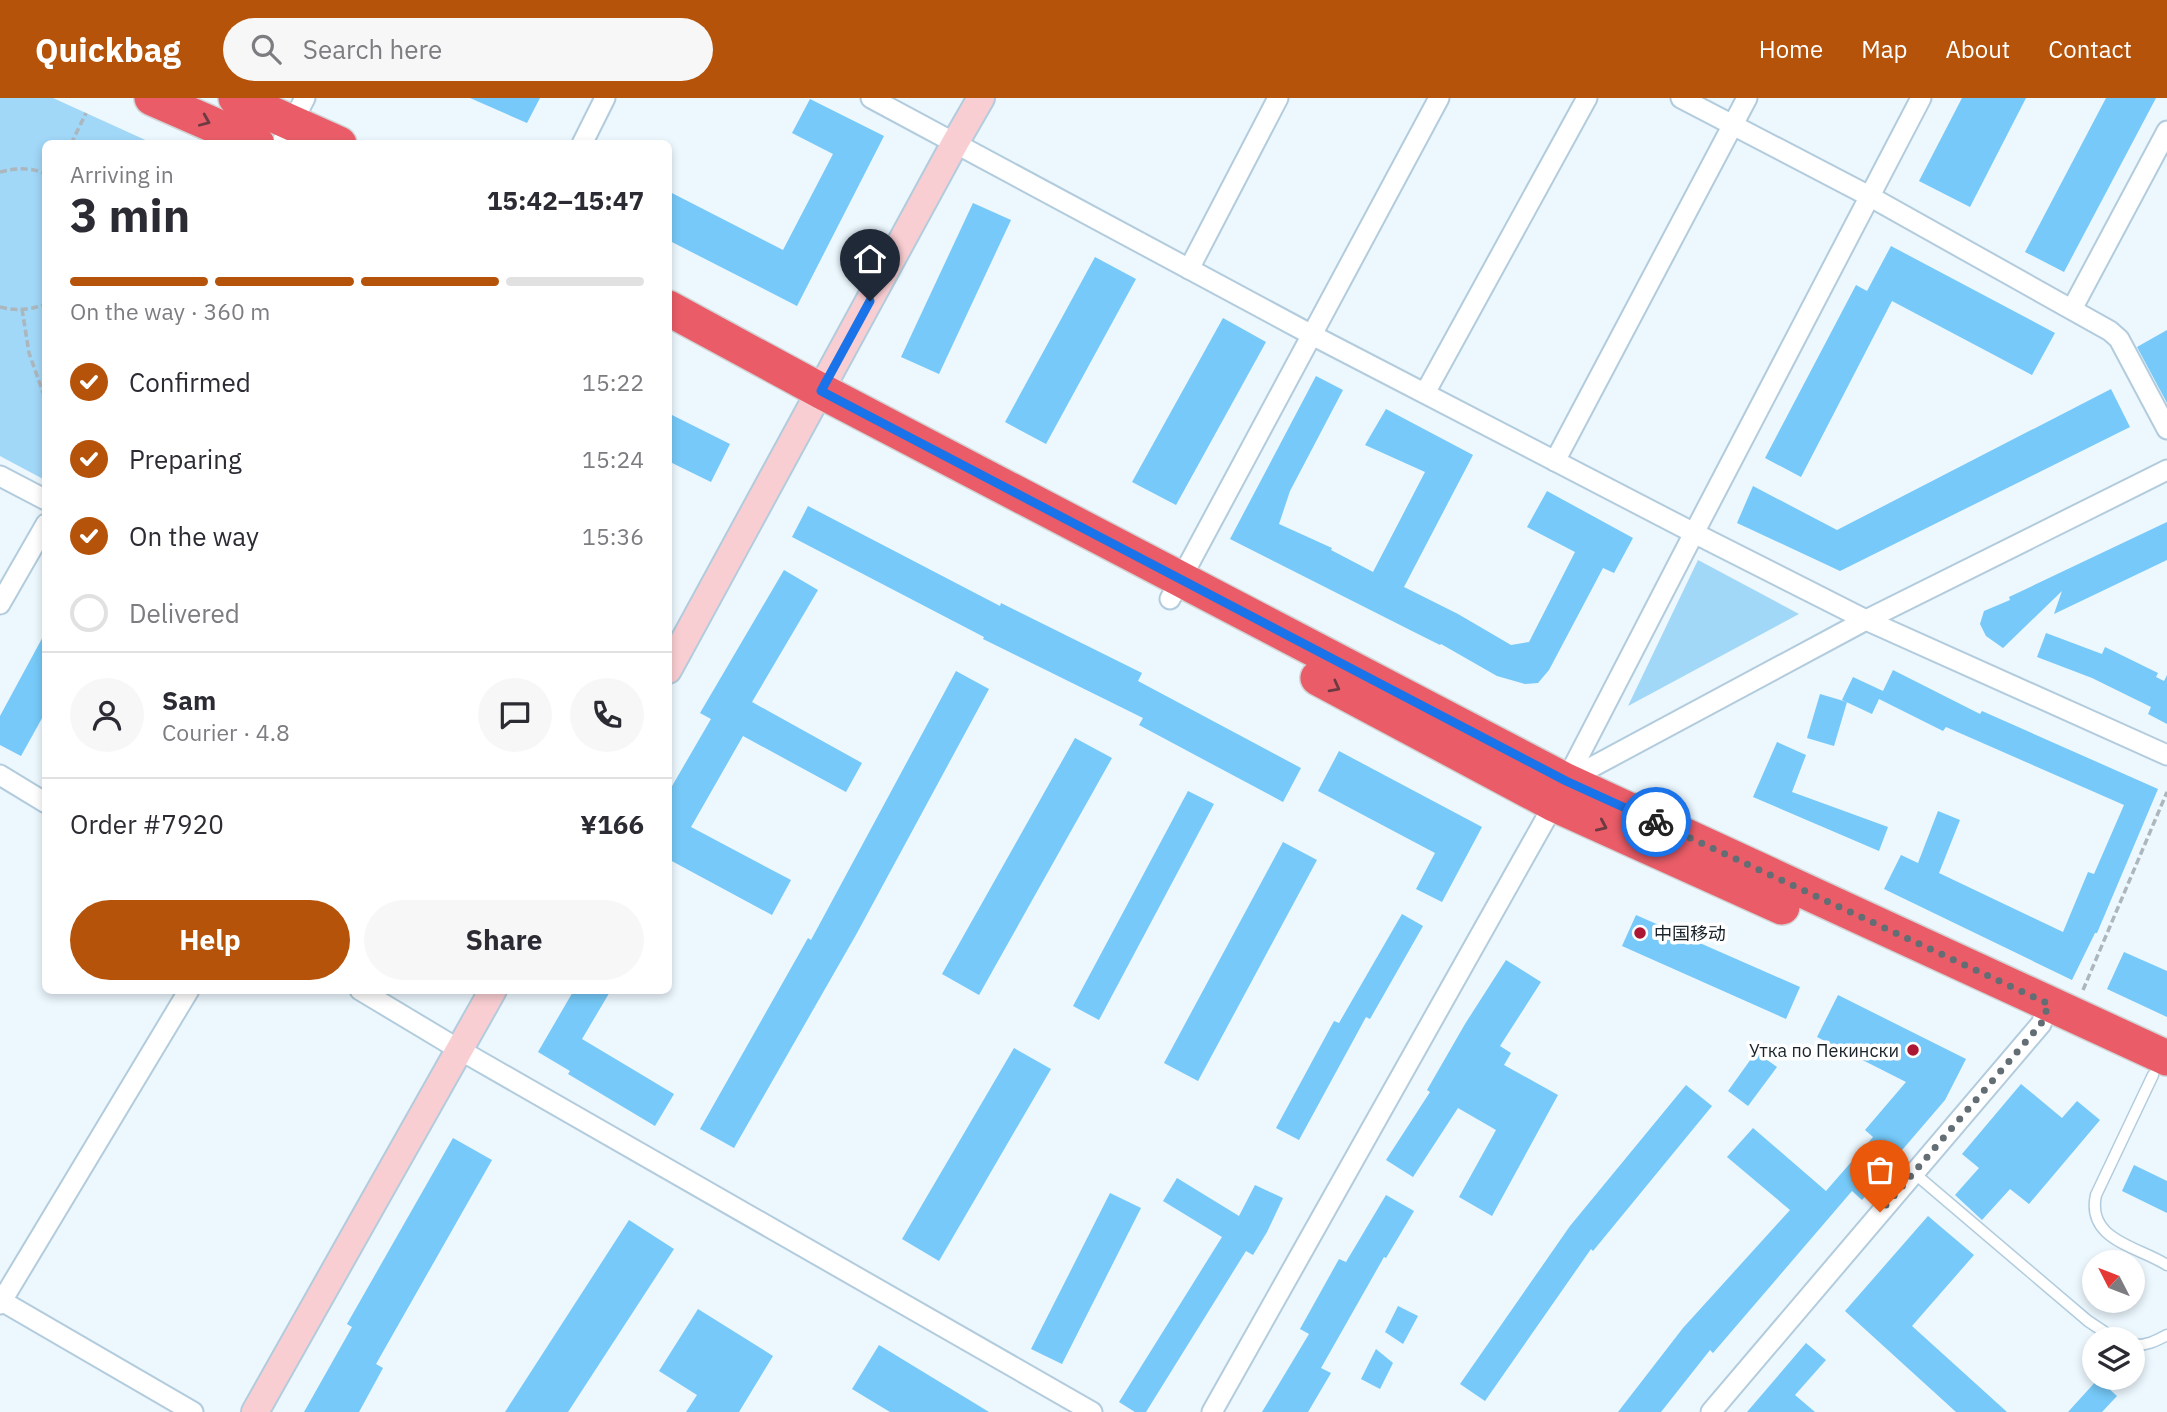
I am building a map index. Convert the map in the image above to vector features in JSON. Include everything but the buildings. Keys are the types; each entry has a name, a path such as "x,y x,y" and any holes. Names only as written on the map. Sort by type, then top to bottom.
{"highway":[{"path":"152,98 248,140"},
{"path":"236,98 331,140"},
{"path":"672,310 816,400"},
{"path":"672,336 816,400 1560,792 2054,1014 2162,1072"}],"street":[{"path":"584,140 605,98"},
{"path":"871,98 1312,335 1694,533 1866,620 2167,755"},
{"path":"672,663 981,98"},
{"path":"1189,269 1278,98"},
{"path":"1175,589 1439,98"},
{"path":"1425,393 1587,98"},
{"path":"1681,98 1869,196 2110,331 2119,340 2167,429"},
{"path":"1555,461 1746,98"},
{"path":"1212,1412 1560,792 1921,98"},
{"path":"2072,309 2167,131"},
{"path":"1560,792 1866,620 2167,470"},
{"path":"0,476 42,498"},
{"path":"0,604 42,531"},
{"path":"0,775 42,801"},
{"path":"186,994 1,1302 193,1412"},
{"path":"367,994 1092,1412"},
{"path":"255,1412 491,994"},
{"path":"1711,1412 1913,1172 2054,1014"}],"lane":[{"path":"2162,1072 2096,1195 2093,1206 2100,1228 2109,1236 2167,1265"},
{"path":"1913,1172 2097,1327"},
{"path":"2145,1344 2167,1335"}],"path":[{"path":"73,140 86,113"},
{"path":"0,172 15,168 42,172"},
{"path":"0,307 32,309 42,305"},
{"path":"22,309 29,353 42,390"},
{"path":"2054,1014 2167,792"}],"shaded area":[{"path":"0,98 53,98 145,140 42,140 42,478 0,456"},
{"path":"1698,560 1799,614 1628,706"}],"way so far":[{"path":"1656,822 2049,1004 2041,1024 1880,1212"}],"place":[{"name":"中国移动","path":"1640,933"},
{"name":"Утка по Пекински","path":"1913,1050"}],"route":[{"path":"870,301 821,391 1566,781 1656,822"}]}
